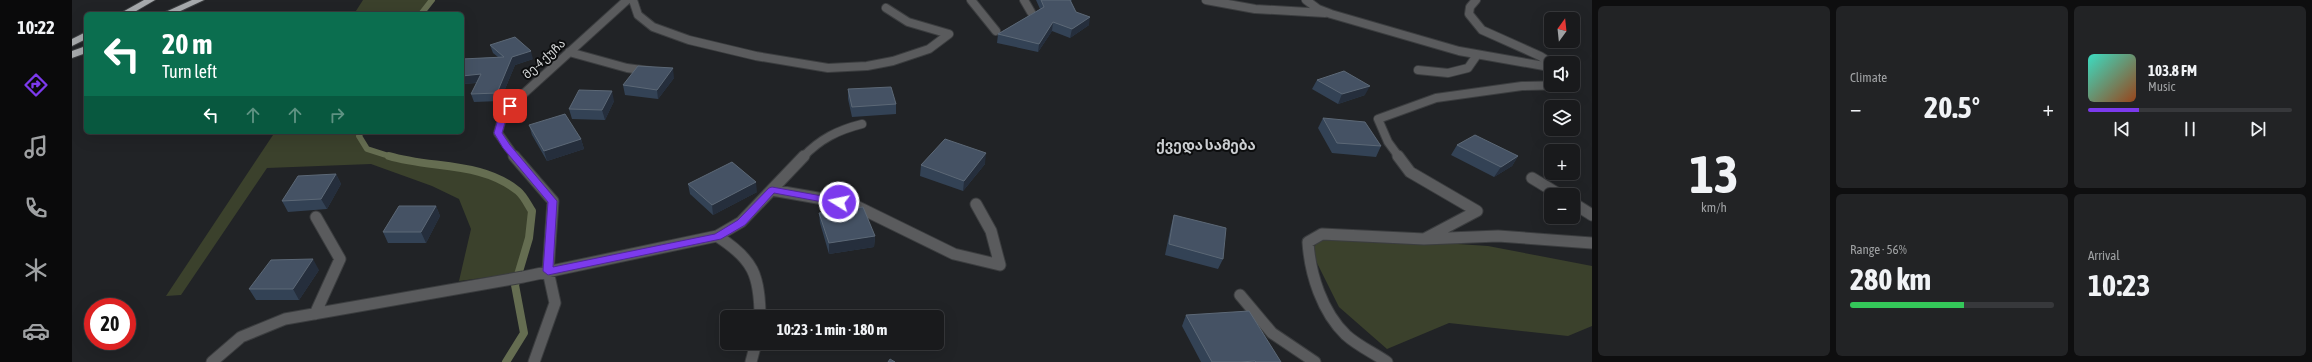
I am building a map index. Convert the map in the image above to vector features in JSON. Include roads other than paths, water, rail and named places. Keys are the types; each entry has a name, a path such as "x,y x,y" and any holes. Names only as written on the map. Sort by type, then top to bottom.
{"highway":[{"path":"127,12 144,0"},
{"path":"128,12 150,0"},
{"path":"171,12 200,0"},
{"path":"72,43 84,36"},
{"path":"72,55 84,50"}],"street":[{"name":"მე-4 ქუჩა","path":"548,271 553,201 506,146 498,133 502,119 510,106 627,0"},
{"path":"633,0 638,15 654,27 689,40 756,56 828,68 867,66 893,61 929,49 949,34 940,30 908,22 886,8"},
{"path":"971,0 996,31"},
{"path":"1024,0 1031,12"},
{"path":"1206,0 1255,9 1331,14"},
{"path":"1306,0 1318,9 1331,14 1477,55 1544,68"},
{"path":"1476,0 1470,7 1469,14 1482,30 1544,58"},
{"path":"569,52 626,68 658,72"},
{"path":"1418,70 1448,73 1468,68 1477,55"},
{"path":"1424,239 1457,220 1477,211 1410,172 1388,142 1378,119 1436,98 1522,86 1544,86"},
{"path":"212,362 241,337 285,319 496,282 717,236 741,222 815,144 840,130 862,124"},
{"path":"1532,178 1548,188"},
{"path":"772,190 852,204 954,254 1000,265 991,231 976,204"},
{"path":"1580,207 1592,215"},
{"path":"315,314 340,259 316,217"},
{"path":"1387,362 1345,334 1324,304 1308,257 1308,242 1322,234 1424,239 1498,236 1592,243"},
{"path":"717,236 738,249 754,267 761,294 760,310"},
{"path":"534,362 555,303 548,271"},
{"path":"1240,295 1272,333 1316,362"},
{"path":"751,362 754,350"}],"waterway":[{"path":"423,12 432,0"},
{"path":"360,134 359,136 367,149 392,157"},
{"path":"389,156 422,163 472,170 504,181 518,191 532,211 529,238 515,285 524,333 506,362"}],"district":[{"name":"ქვედა სამება","path":"1206,145"}]}
